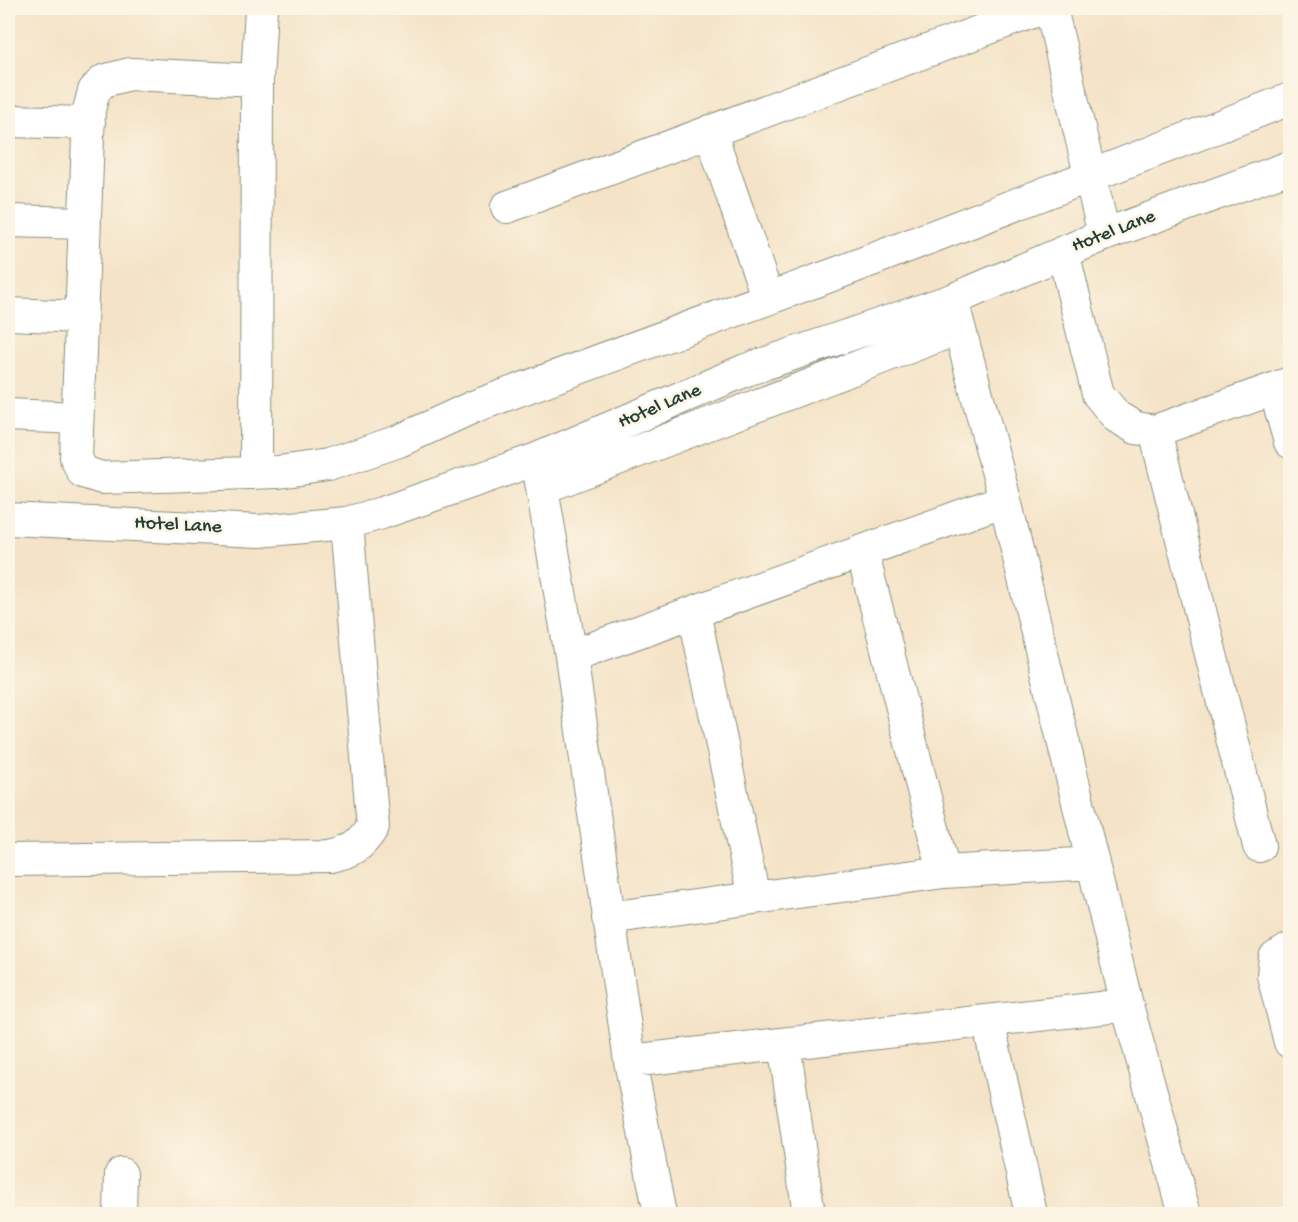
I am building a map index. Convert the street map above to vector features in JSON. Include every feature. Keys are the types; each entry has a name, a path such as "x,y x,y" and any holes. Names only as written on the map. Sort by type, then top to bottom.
{"street":[{"path":"256,473 257,80 261,8"},
{"path":"507,207 1042,8"},
{"path":"1051,8 1102,225"},
{"path":"257,80 130,74 103,81 94,91 89,110 77,418 76,458 83,472 102,478 279,472 328,465 348,459 399,441 473,407 1091,180 1290,99"},
{"path":"8,121 89,123"},
{"path":"710,131 768,299"},
{"name":"Hotel Lane","path":"8,519 259,531 347,524 539,473 746,370 956,314 1063,252 1102,225 1290,167"},
{"path":"8,221 84,223"},
{"path":"1063,252 1098,394 1117,417 1136,428 1155,431 1283,386 1290,442"},
{"path":"8,314 81,317"},
{"path":"956,314 1005,500 1127,1005 1185,1215"},
{"path":"8,415 77,418"},
{"path":"1155,431 1259,846"},
{"path":"539,473 571,657 630,1061 660,1215"},
{"path":"571,657 1005,500"},
{"path":"8,860 330,856 349,852 362,843 373,826 347,524"},
{"path":"862,551 944,872"},
{"path":"694,612 754,898"},
{"path":"608,918 944,872 1093,863"},
{"path":"1290,949 1275,958 1273,975 1290,1042"},
{"path":"630,1061 1127,1005"},
{"path":"987,1021 1031,1215"},
{"path":"784,1044 809,1215"},
{"path":"120,1215 121,1174"}]}
